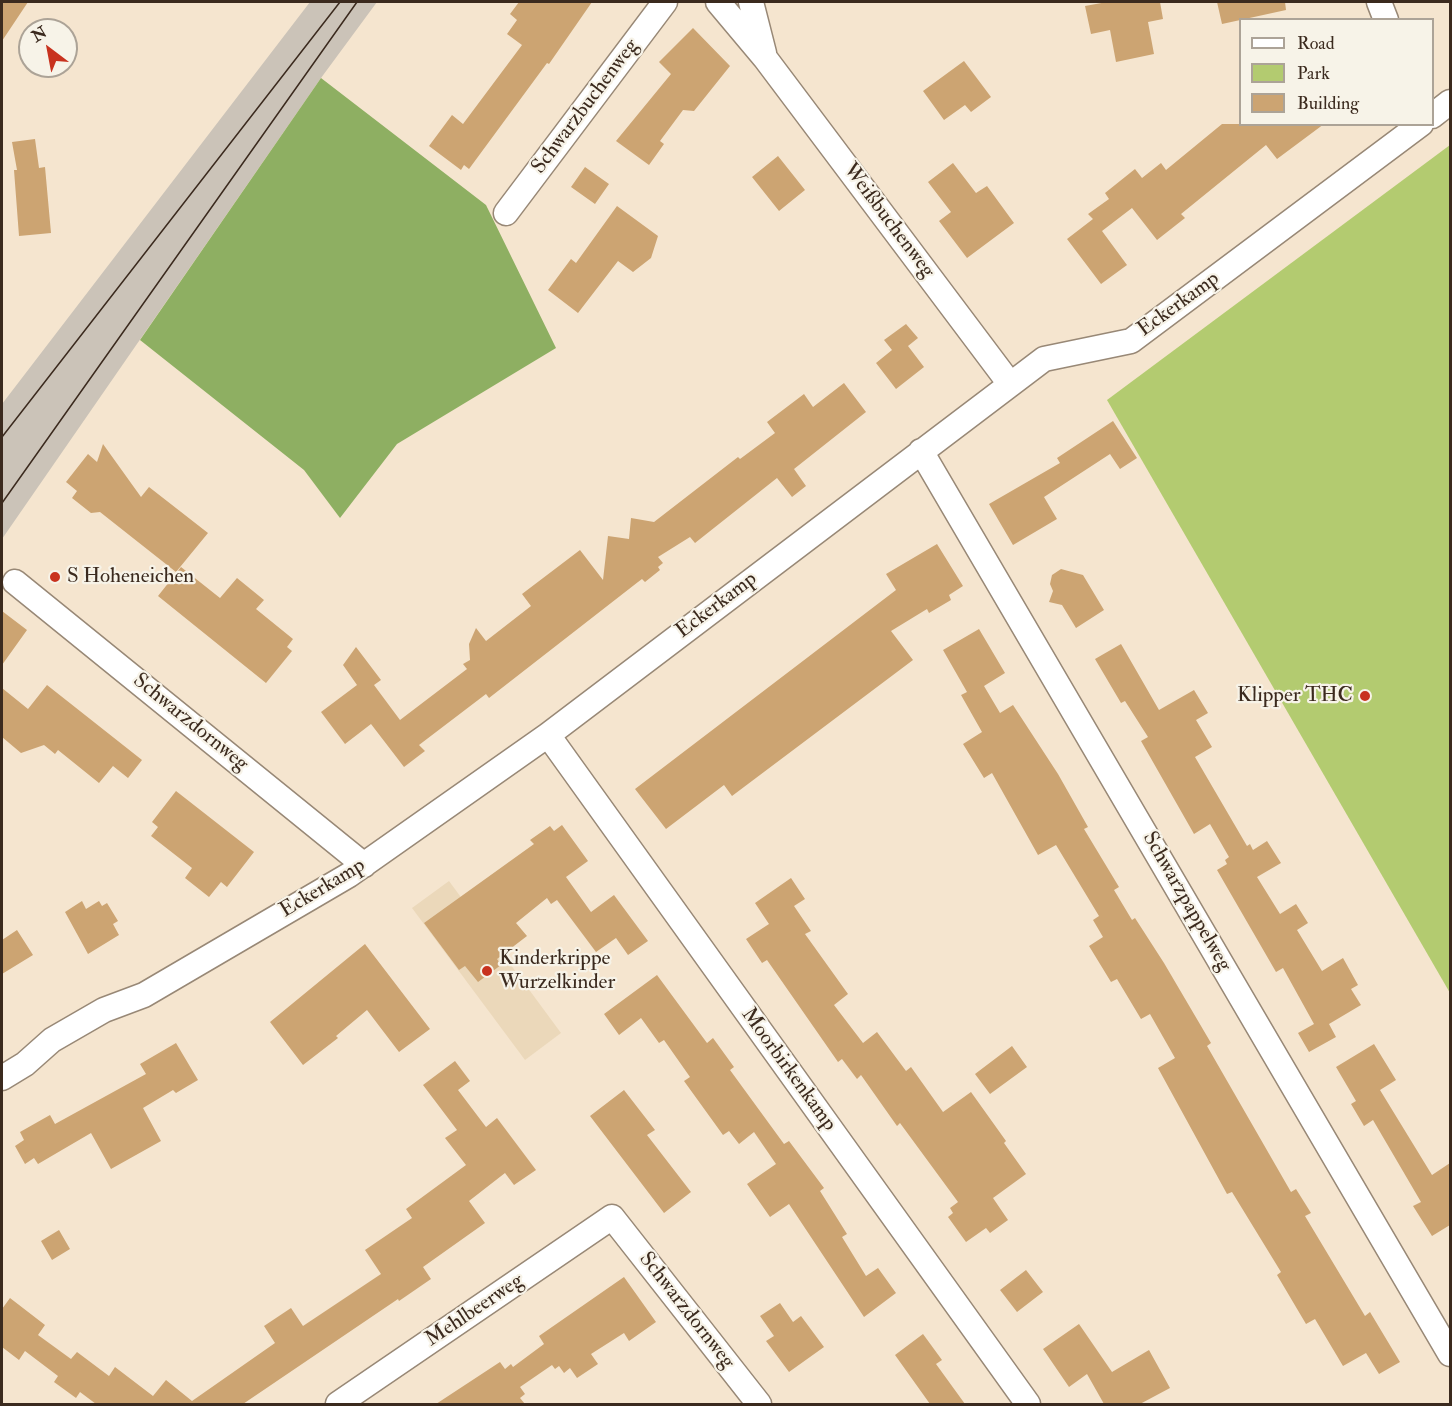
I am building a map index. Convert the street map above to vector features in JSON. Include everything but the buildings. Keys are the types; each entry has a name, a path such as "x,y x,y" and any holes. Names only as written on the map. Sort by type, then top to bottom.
{"street":[{"name":"Schwarzbuchenweg","path":"506,213 665,2"},
{"name":"Weißbuchenweg","path":"718,2 765,58 1010,384"},
{"name":"Weißbuchenweg","path":"751,2 765,58"},
{"path":"1379,2 1385,18"},
{"path":"1434,114 1450,102"},
{"name":"Eckerkamp","path":"2,1078 25,1064 52,1040 104,1010 144,995 364,865 548,735 1044,359 1131,340 1418,126"},
{"name":"Schwarzpappelweg","path":"921,451 1450,1354"},
{"name":"Schwarzdornweg","path":"15,582 364,865"},
{"name":"Moorbirkenkamp","path":"548,735 1028,1404"},
{"name":"Schwarzdornweg","path":"612,1217 759,1404"},
{"name":"Mehlbeerweg","path":"338,1404 612,1217"}],"shaded area":[{"path":"310,2 377,2 321,78 2,539 2,404"},
{"name":"Kinderkrippe Wurzelkinder","path":"449,881 561,1033 525,1060 412,908"}],"green space":[{"path":"321,78 486,205 556,348 397,444 340,518 304,470 140,340"},
{"name":"Klipper THC","path":"1450,145 1450,993 1107,400"}],"tram line":[{"path":"2,437 340,2"},
{"path":"2,503 357,2"}],"place":[{"name":"S Hoheneichen","path":"55,577"},
{"name":"Klipper THC","path":"1365,696"},
{"name":"Kinderkrippe Wurzelkinder","path":"487,971"}]}
